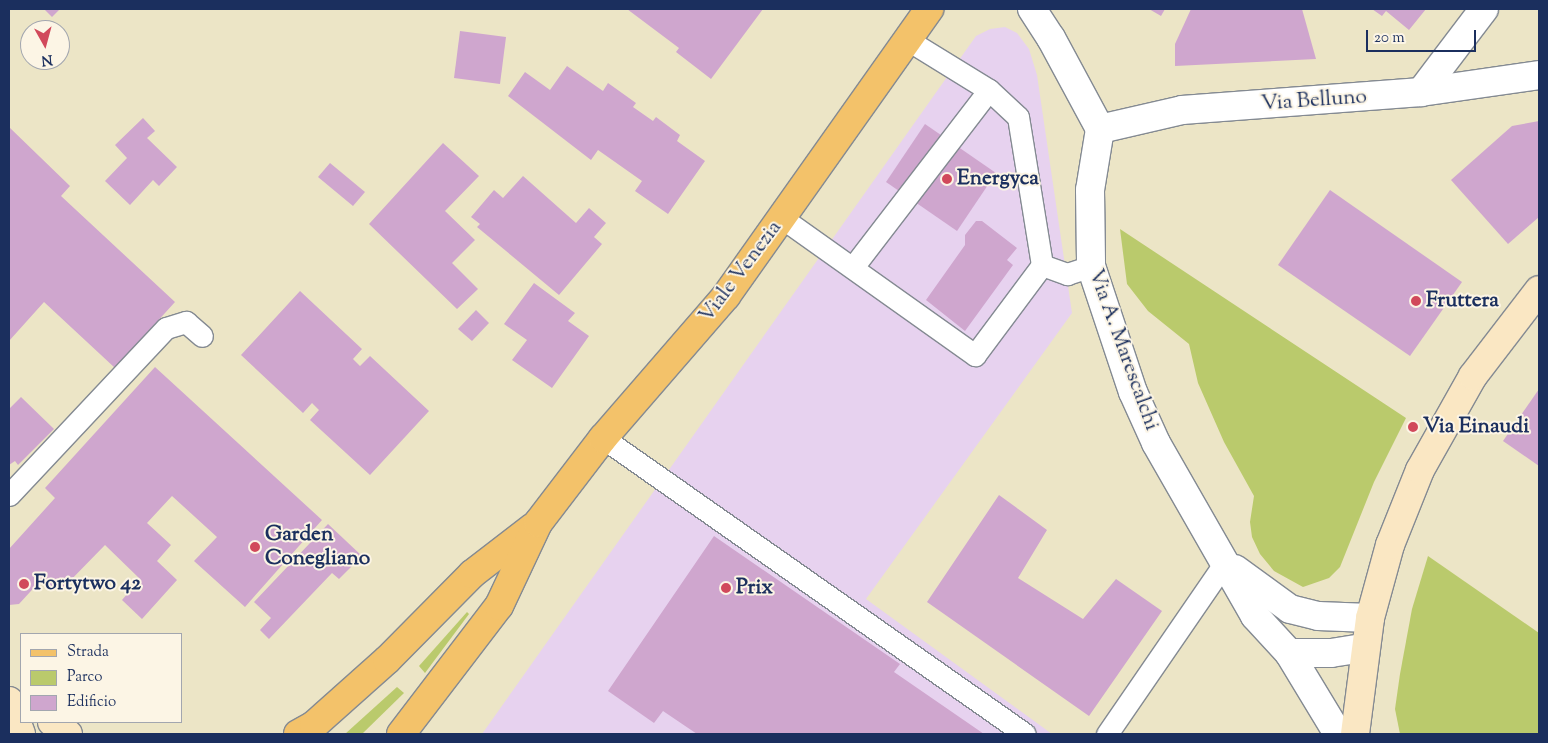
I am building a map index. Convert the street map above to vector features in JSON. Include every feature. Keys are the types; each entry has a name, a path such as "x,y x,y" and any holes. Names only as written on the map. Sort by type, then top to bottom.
{"main road":[{"name":"Viale Venezia","path":"538,523 603,438 726,296 928,9"},
{"path":"403,733 499,606 538,523"},
{"path":"298,734 314,725 387,660 472,574 538,523"}],"street":[{"path":"1032,9 1051,38 1100,130"},
{"path":"1422,92 1484,9"},
{"name":"Via Belluno","path":"1100,130 1182,110 1422,92 1536,76"},
{"name":"Via A. Marescalchi","path":"1100,130 1090,190 1092,266 1137,400 1156,443 1225,562 1290,609 1318,616 1370,618"},
{"path":"1355,734 1364,648 1370,618 1390,545 1420,470 1473,376 1539,290"},
{"path":"1225,562 1255,616 1289,653 1338,734"},
{"path":"1289,653 1331,653 1364,648"},
{"path":"9,684 20,694"},
{"path":"9,701 21,734"},
{"path":"53,723 68,734"}],"lane":[{"path":"782,218 976,356 1042,265 1018,117 990,90 906,40"},
{"path":"853,267 990,90"},
{"path":"1042,265 1067,274 1092,266"},
{"path":"9,495 166,328 186,322 202,336"},
{"path":"603,438 1025,734"},
{"path":"1107,734 1225,562"}],"shaded area":[{"path":"1005,27 1017,33 1029,49 1037,75 1072,313 866,599 1052,734 482,734 976,36 990,29"}],"green space":[{"path":"1120,229 1406,418 1374,482 1340,567 1329,578 1303,587 1274,571 1260,554 1252,537 1250,522 1254,496 1224,442 1198,383 1189,344 1148,311 1127,284"},
{"path":"1428,556 1539,633 1539,734 1400,734 1395,709 1400,674 1412,609"},
{"path":"467,612 469,614 425,673 419,666"},
{"path":"397,687 404,693 362,734 345,734"}],"building":[{"path":"44,9 60,9 52,17"},
{"path":"627,9 763,9 711,79 676,52 679,48"},
{"path":"1149,9 1165,9 1161,16"},
{"path":"1191,9 1302,9 1316,59 1175,66 1175,44"},
{"path":"1372,9 1426,9 1409,30 1386,11 1382,16"},
{"path":"460,31 506,37 500,84 454,78"},
{"path":"567,66 603,91 608,83 636,103 633,107 653,121 656,117 680,135 677,141 705,161 668,214 635,191 642,181 598,150 591,160 508,96 525,72 550,90"},
{"path":"143,118 155,131 147,138 177,167 159,186 153,180 130,205 105,181 127,158 115,145"},
{"path":"1539,121 1539,217 1508,244 1451,180 1512,126"},
{"path":"925,124 996,173 957,231 886,182"},
{"path":"9,127 70,186 61,196 175,302 115,368 44,302 9,341"},
{"path":"443,143 479,176 445,211 475,240 452,263 478,289 457,309 369,224"},
{"path":"330,163 365,192 353,206 318,177"},
{"path":"523,176 576,223 589,208 606,223 594,237 602,244 559,295 477,227 480,224 471,217 494,190 503,198"},
{"path":"1330,190 1462,282 1410,356 1278,265"},
{"path":"976,221 982,221 1017,248 1007,260 1013,265 965,331 926,300 965,245 965,235"},
{"path":"534,283 575,313 568,321 589,336 552,388 512,360 527,340 504,324"},
{"path":"300,291 362,349 353,359 360,366 370,356 429,411 370,475 310,420 319,410 312,403 303,413 241,355"},
{"path":"476,310 489,323 472,341 458,329"},
{"path":"155,367 322,520 245,607 194,561 217,537 172,496 147,523 171,545 157,561 177,580 142,619 122,600 140,579 105,545 64,587 50,588 41,580 19,604 9,605 9,549 55,498 45,488"},
{"path":"1539,389 1539,466 1503,441"},
{"path":"21,397 54,429 18,465 15,461 9,465 9,409"},
{"path":"999,495 1047,530 1018,578 1083,619 1116,579 1162,611 1089,716 927,602"},
{"path":"328,524 362,556 339,579 332,573 269,639 260,630 271,618 254,602"},
{"path":"714,536 900,664 894,672 984,734 697,734 663,711 654,723 608,691"}],"place":[{"name":"Energyca","path":"947,179"},
{"name":"Fruttera","path":"1416,301"},
{"name":"Via Einaudi","path":"1413,427"},
{"name":"Garden Conegliano","path":"255,547"},
{"name":"Fortytwo 42","path":"24,584"},
{"name":"Prix","path":"726,588"}]}
